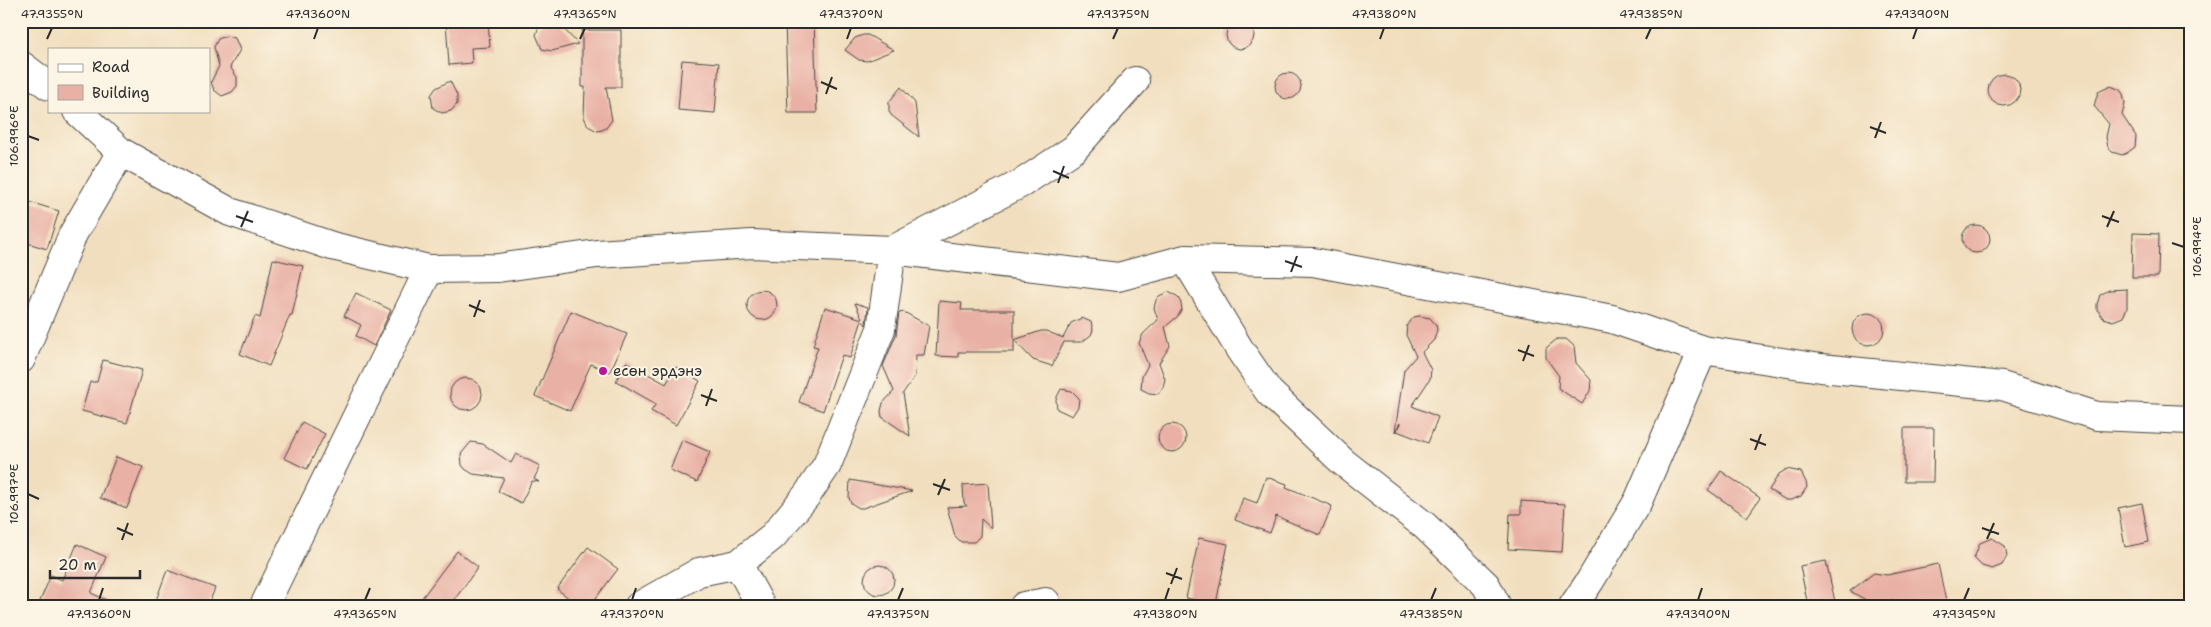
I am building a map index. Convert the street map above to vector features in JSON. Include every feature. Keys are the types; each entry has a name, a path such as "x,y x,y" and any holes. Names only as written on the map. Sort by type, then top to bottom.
{"street":[{"path":"21,65 48,85"},
{"path":"892,250 1022,183 1074,149 1135,81"},
{"path":"78,112 122,152 230,212 332,246 429,269 498,268 597,254 752,244 892,250 1118,277 1185,259 1313,262 1612,319 1703,350 1821,368 2002,386 2097,416 2190,420"},
{"path":"21,358 73,234 122,152"},
{"path":"639,606 699,572 738,564 773,536 807,495 827,464 881,329 892,250"},
{"path":"1185,259 1240,350 1269,392 1343,462 1425,526 1486,585 1497,606"},
{"path":"264,606 429,269"},
{"path":"1572,606 1590,581 1638,502 1703,350"},
{"path":"738,564 761,606"}],"building":[{"path":"446,21 488,21 490,47 471,48 472,63 449,65"},
{"path":"785,21 814,21 817,113 788,113"},
{"path":"1240,21 1250,25 1254,35 1250,45 1240,49 1230,45 1226,35 1230,25"},
{"path":"547,22 560,25 578,44 552,51 542,49 536,35 539,26"},
{"path":"582,30 621,30 621,87 606,87 612,120 606,128 597,131 588,126 584,117 585,87 582,87"},
{"path":"868,35 894,50 867,61 859,60 845,50 855,38"},
{"path":"226,36 235,38 240,50 230,67 237,77 237,86 232,92 222,96 214,90 211,82 219,66 214,47 218,39"},
{"path":"682,60 719,63 715,113 678,110"},
{"path":"1288,73 1297,77 1301,86 1297,95 1288,99 1279,95 1275,86 1279,77"},
{"path":"2004,74 2015,79 2020,90 2015,101 2004,106 1993,101 1988,90 1993,79"},
{"path":"450,81 457,95 457,104 451,111 442,113 433,108 431,95 436,88"},
{"path":"2111,86 2120,90 2123,94 2125,104 2122,115 2136,136 2135,147 2122,155 2112,152 2108,147 2106,137 2109,124 2094,106 2098,92"},
{"path":"901,87 915,103 919,137 891,115 889,111 889,102"},
{"path":"26,201 59,211 47,249 21,241 21,216"},
{"path":"1976,225 1986,229 1990,239 1986,249 1976,253 1966,249 1962,239 1966,229"},
{"path":"2133,233 2159,234 2158,277 2132,277"},
{"path":"273,259 303,266 292,315 290,315 269,366 240,354 255,316 260,318"},
{"path":"2127,289 2127,308 2123,317 2113,321 2103,318 2097,309 2100,295 2109,290"},
{"path":"762,290 773,294 777,305 773,316 762,320 751,316 747,305 751,294"},
{"path":"1168,292 1180,299 1182,309 1178,316 1165,327 1170,346 1159,363 1165,379 1163,387 1158,394 1149,393 1141,389 1142,376 1148,365 1139,343 1143,334 1158,320 1154,308 1156,300 1159,296"},
{"path":"356,293 391,310 374,346 356,336 361,325 344,316"},
{"path":"939,301 962,303 961,310 1014,310 1014,352 958,352 958,357 936,356"},
{"path":"855,303 868,307 866,325 862,320 850,358 842,355 823,411 799,402 818,347 813,346 825,307 862,319"},
{"path":"571,311 627,334 610,372 591,364 570,411 535,396"},
{"path":"904,312 929,326 924,355 916,355 915,376 903,393 910,436 882,417 881,411 883,403 894,391 883,366 896,335 899,313"},
{"path":"1868,313 1879,318 1884,329 1879,340 1868,345 1857,340 1852,329 1857,318"},
{"path":"1414,317 1430,318 1436,325 1437,330 1434,340 1422,352 1431,370 1430,379 1412,406 1438,417 1428,443 1397,431 1400,423 1395,432 1404,370 1416,356 1406,335 1407,325"},
{"path":"1082,318 1091,322 1093,330 1091,335 1082,342 1064,342 1052,366 1033,360 1014,340 1041,331 1046,331 1063,338 1071,323"},
{"path":"1557,339 1566,339 1574,346 1576,363 1591,380 1590,391 1582,404 1558,388 1559,376 1546,358 1546,348"},
{"path":"103,360 142,370 127,423 82,411 90,382 97,382"},
{"path":"626,362 666,384 676,367 700,381 676,425 651,411 656,404 616,381"},
{"path":"466,378 472,379 477,383 481,388 481,400 477,405 472,409 466,410 460,409 455,405 451,400 450,394 451,388 455,383 460,379"},
{"path":"1061,389 1072,391 1079,398 1078,407 1072,416 1057,409 1056,399"},
{"path":"302,422 325,434 307,469 284,458"},
{"path":"1172,424 1182,428 1186,438 1182,448 1172,452 1162,448 1158,438 1162,428"},
{"path":"1904,428 1934,428 1933,482 1904,482"},
{"path":"682,440 710,452 697,482 670,470"},
{"path":"471,442 483,444 511,463 516,454 540,466 534,479 539,482 532,481 521,503 498,491 504,478 473,474 462,465 461,454"},
{"path":"116,457 143,467 127,508 100,498"},
{"path":"1787,469 1801,472 1807,487 1801,496 1791,500 1786,500 1769,490 1779,474"},
{"path":"1721,471 1760,498 1747,517 1708,490"},
{"path":"1266,477 1287,484 1286,487 1332,506 1320,535 1276,516 1270,533 1235,520 1243,498 1257,503"},
{"path":"850,480 912,491 859,508 851,503 849,498"},
{"path":"988,483 991,528 981,519 980,536 974,542 961,542 955,536 947,507 967,506 964,503 963,485"},
{"path":"1521,501 1565,504 1562,552 1508,549 1510,514 1521,514"},
{"path":"2142,503 2149,542 2125,547 2118,508"},
{"path":"1199,538 1228,544 1216,604 1186,598"},
{"path":"1992,538 2005,546 2007,556 2002,565 1992,569 1982,566 1974,558 1980,543"},
{"path":"77,544 106,557 91,593 119,606 38,606 51,575 62,580"},
{"path":"588,547 618,569 590,606 579,606 557,589"},
{"path":"457,551 478,567 450,606 416,606"},
{"path":"1826,561 1836,606 1808,606 1800,566"},
{"path":"1938,564 1947,606 1900,606 1899,600 1873,604 1850,591 1874,573 1887,575"},
{"path":"879,565 885,566 893,574 893,586 885,594 879,595 873,594 865,586 864,580 865,574 873,566"},
{"path":"167,570 215,588 208,606 154,606"}],"place":[{"name":"есөн эрдэнэ","path":"603,371"}]}
